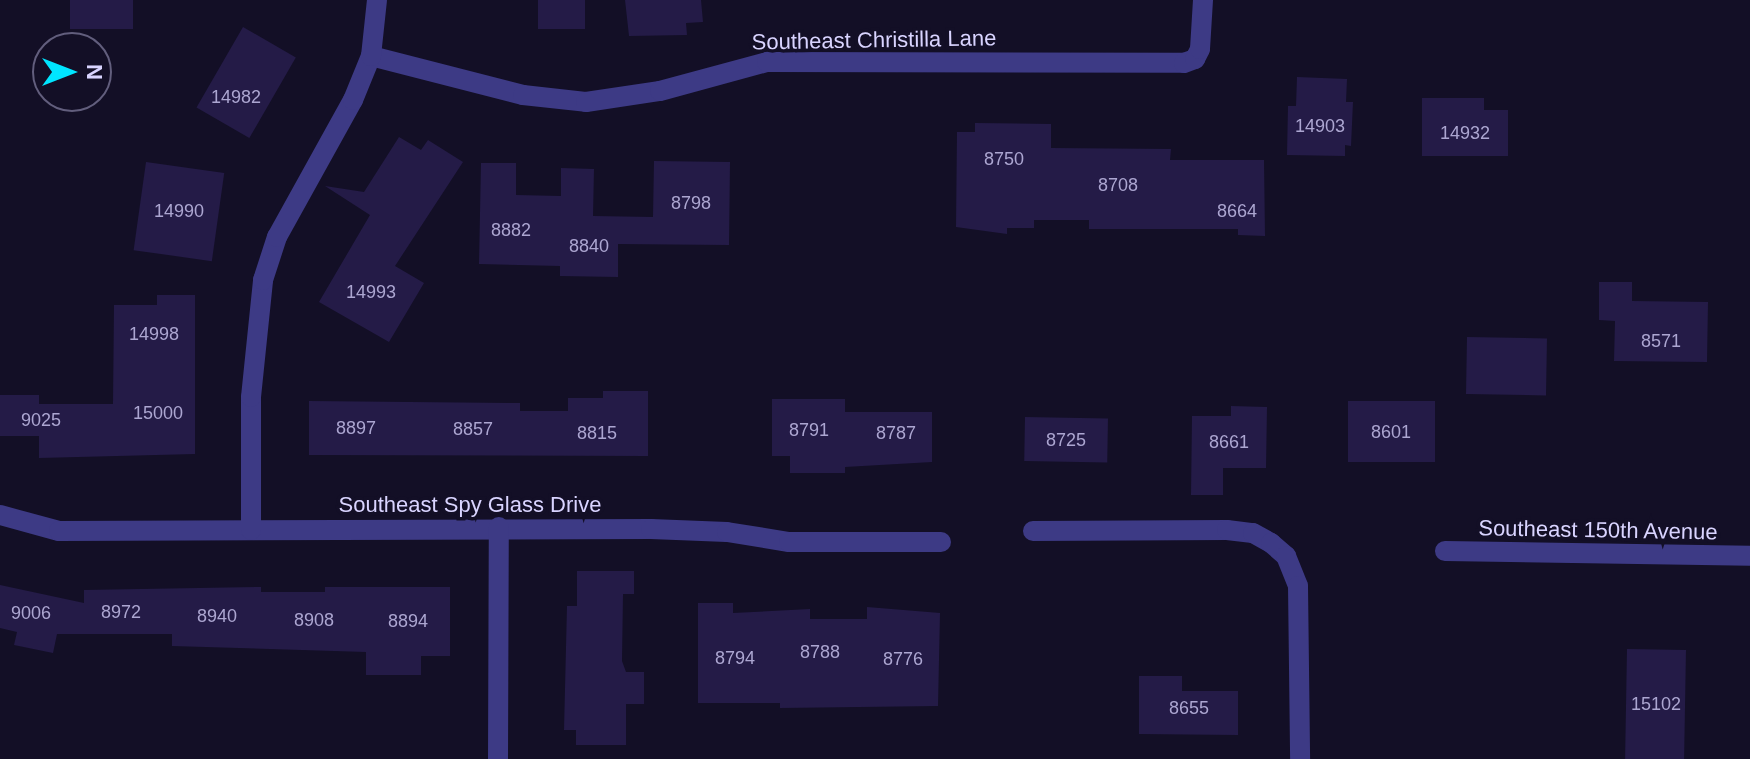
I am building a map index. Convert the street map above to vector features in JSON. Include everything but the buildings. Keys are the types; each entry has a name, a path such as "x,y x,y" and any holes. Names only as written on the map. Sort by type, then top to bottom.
{"street":[{"path":"251,530 251,397 263,280 277,237 353,100 371,56 377,0"},
{"name":"Southeast Christilla Lane","path":"371,56 532,97 586,102 660,91 767,62 1170,64 1195,59 1204,33 1203,0"},
{"name":"Southeast Spy Glass Drive","path":"0,515 59,531 499,527 691,530 789,542 941,542"},
{"path":"498,759 499,527"},
{"path":"1033,531 1227,530 1253,533 1271,543 1286,556 1298,586 1300,759"},
{"name":"Southeast 150th Avenue","path":"1445,551 1750,556"}]}
